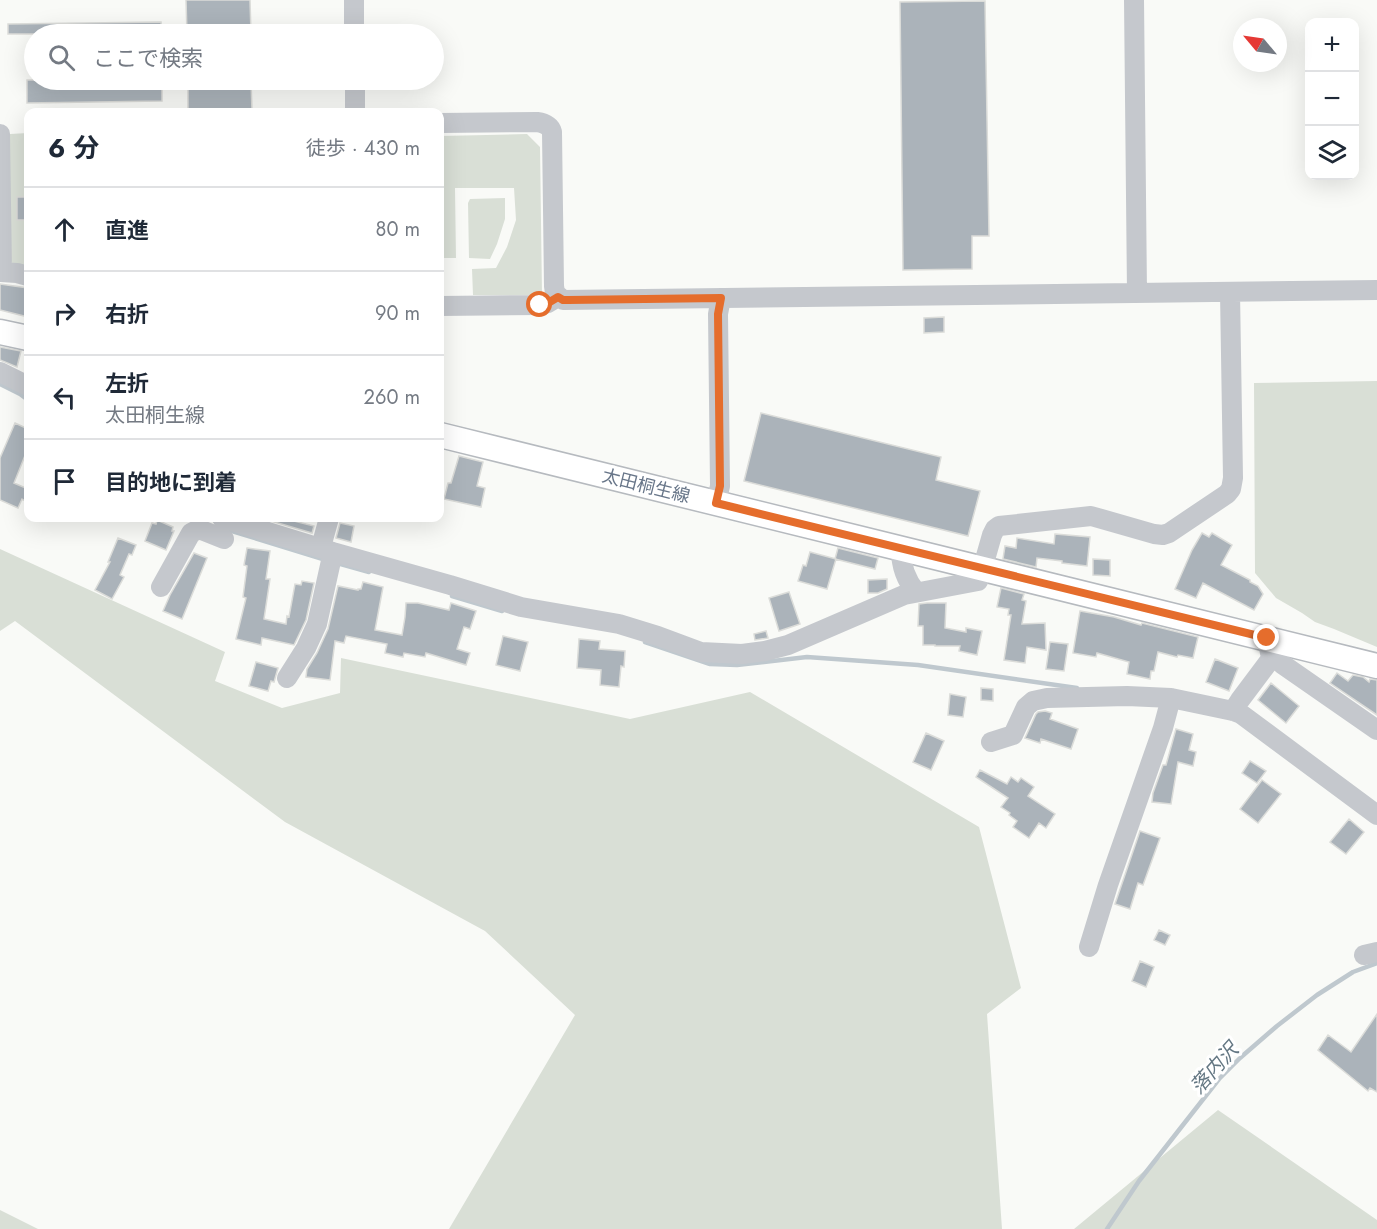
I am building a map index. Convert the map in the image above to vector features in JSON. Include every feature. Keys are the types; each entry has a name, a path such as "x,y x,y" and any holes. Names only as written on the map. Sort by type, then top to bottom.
{"main road":[{"path":"0,332 24,337"},
{"name":"太田桐生線","path":"444,436 901,550 982,568 1270,647 1377,666"}],"street":[{"path":"354,0 354,24"},
{"path":"1134,0 1137,293"},
{"path":"355,90 355,108"},
{"path":"444,123 537,122 550,128 553,165 554,286 558,297 563,300 1377,290"},
{"path":"0,134 1,272 24,275"},
{"path":"233,522 329,556 450,585 521,607 619,624 701,652 742,654 765,651 788,645 904,595 978,581 992,535 999,526 1091,516 1163,535 1227,494 1231,489 1233,478 1230,292"},
{"path":"444,306 540,305 558,297"},
{"path":"716,503 720,486 718,314 721,298"},
{"path":"0,372 24,384"},
{"path":"287,678 306,648 316,624 329,556 329,522"},
{"path":"161,587 191,533 202,523 224,539"},
{"path":"901,550 902,565 908,582 916,592"},
{"path":"1236,706 1270,647 1282,664 1377,730"},
{"path":"991,742 1013,735 1026,707 1036,700 1047,698 1127,696 1171,698 1236,706"},
{"path":"1089,947 1171,698"},
{"path":"1236,706 1241,714 1377,815"}],"shaded area":[{"path":"24,133 24,269 14,268 10,258 10,134"},
{"path":"527,134 540,147 542,295 473,295 472,269 496,268 507,247 516,220 514,188 455,188 456,258 444,258 444,136"},
{"path":"505,198 505,219 490,259 469,258 468,203 470,199"},
{"path":"1377,381 1377,647 1315,622 1276,598 1255,573 1254,383"},
{"path":"0,549 225,652 215,681 282,708 340,693 341,658 630,719 750,692 979,827 1021,988 987,1014 1002,1229 449,1229 575,1015 485,931 285,822 15,621 0,631"},
{"path":"1218,1110 1377,1220 1377,1229 1074,1229"},
{"path":"0,1210 38,1229 0,1229"}],"building":[{"path":"186,0 250,0 251,24 187,24"},
{"path":"985,1 989,236 972,236 972,269 903,270 900,2"},
{"path":"161,22 161,24 24,24 24,34 8,34 8,24"},
{"path":"27,90 162,90 162,101 27,103"},
{"path":"188,90 251,90 252,108 188,108"},
{"path":"17,197 24,197 24,220 17,220"},
{"path":"0,284 24,287 24,316 0,310"},
{"path":"944,317 944,332 924,333 924,318"},
{"path":"0,347 21,351 17,367 0,360"},
{"path":"761,413 941,457 936,480 980,491 968,536 744,481"},
{"path":"15,423 24,427 24,458 14,483 24,487 24,500 22,499 18,508 0,500 0,458"},
{"path":"459,456 483,462 477,486 485,488 481,507 444,499"},
{"path":"162,522 173,527 172,531 174,531 166,550 145,541 152,523"},
{"path":"275,522 298,522 314,526 312,533"},
{"path":"340,523 354,526 351,542 336,538"},
{"path":"1202,533 1209,537 1212,533 1232,545 1221,565 1258,586 1263,594 1254,610 1203,583 1196,598 1175,589"},
{"path":"1055,534 1090,537 1087,566 1037,558 1036,567 1003,559 1005,546 1016,548 1017,538 1054,544"},
{"path":"118,538 136,545 132,555 129,554 120,575 124,577 112,599 95,590 110,562 108,562"},
{"path":"247,548 270,551 266,579 270,579 264,619 286,624 295,584 301,585 302,581 314,583 306,620 294,645 262,638 261,645 236,639 246,598 243,597"},
{"path":"838,548 878,558 875,569 835,559"},
{"path":"810,552 836,559 827,589 798,581"},
{"path":"194,553 207,558 182,619 163,611"},
{"path":"1093,559 1110,560 1110,576 1093,575"},
{"path":"887,579 887,589 878,593 868,593 868,580"},
{"path":"363,582 383,587 375,630 402,635 406,603 418,603 449,610 451,603 476,611 470,629 464,627 457,649 470,653 466,665 426,653 425,657 404,653 403,657 385,653 387,644 346,636 344,643 335,641 330,680 306,677 307,669 328,629 338,586 358,590 361,589"},
{"path":"1001,588 1024,594 1022,600 1026,601 1022,624 1045,623 1046,650 1027,647 1025,663 1004,660 1011,615 1008,615 1009,609 997,607"},
{"path":"789,592 800,624 779,631 769,598"},
{"path":"946,603 945,628 966,632 966,628 982,631 977,655 959,651 960,646 923,645 923,626 918,626 919,604"},
{"path":"1080,611 1198,637 1193,658 1158,652 1150,679 1127,674 1129,662 1097,653 1096,657 1073,653"},
{"path":"766,631 768,638 755,640 754,634"},
{"path":"503,636 528,642 520,671 496,665"},
{"path":"579,639 600,641 599,649 625,651 619,687 600,685 601,670 577,668"},
{"path":"1050,642 1068,644 1064,671 1046,669"},
{"path":"1215,659 1238,668 1229,691 1206,682"},
{"path":"256,662 278,668 274,682 271,681 268,691 249,686"},
{"path":"1337,673 1348,681 1353,675 1363,677 1369,682 1370,679 1377,680 1377,715 1330,683"},
{"path":"1271,683 1299,706 1286,723 1258,700"},
{"path":"981,688 993,689 993,701 981,700"},
{"path":"950,694 966,697 963,717 948,715"},
{"path":"1045,711 1052,713 1050,719 1078,729 1071,749 1041,739 1040,743 1025,738 1036,714"},
{"path":"1176,729 1193,734 1189,750 1196,752 1193,766 1178,762 1171,804 1152,802 1153,793 1163,765 1166,765"},
{"path":"926,733 944,741 931,770 913,762"},
{"path":"1250,761 1266,771 1257,783 1242,773"},
{"path":"980,770 1007,784 1011,777 1018,782 1021,778 1034,787 1028,796 1055,814 1046,828 1039,823 1029,838 1013,827 1017,821 1001,807 1008,798 976,777"},
{"path":"1262,780 1281,794 1258,823 1240,809"},
{"path":"1349,819 1364,832 1346,854 1330,842"},
{"path":"1140,831 1160,838 1143,885 1138,883 1130,909 1115,904"},
{"path":"1159,930 1170,935 1165,945 1154,940"},
{"path":"1140,961 1154,967 1146,987 1132,981"},
{"path":"1377,1014 1377,1092 1370,1088 1368,1091 1318,1050 1328,1035 1351,1052"}],"waterway":[{"path":"0,384 24,397"},
{"path":"222,528 326,560"},
{"path":"337,563 369,572"},
{"path":"452,596 502,611"},
{"path":"645,642 710,664 737,665 807,657 918,665 1077,688"},
{"name":"落内沢","path":"1107,1229 1139,1181 1219,1079 1240,1058 1317,995 1353,972 1377,963"}],"route":[{"path":"540,305 558,297 563,300 721,298 718,314 720,486 716,503 1267,638"}]}
